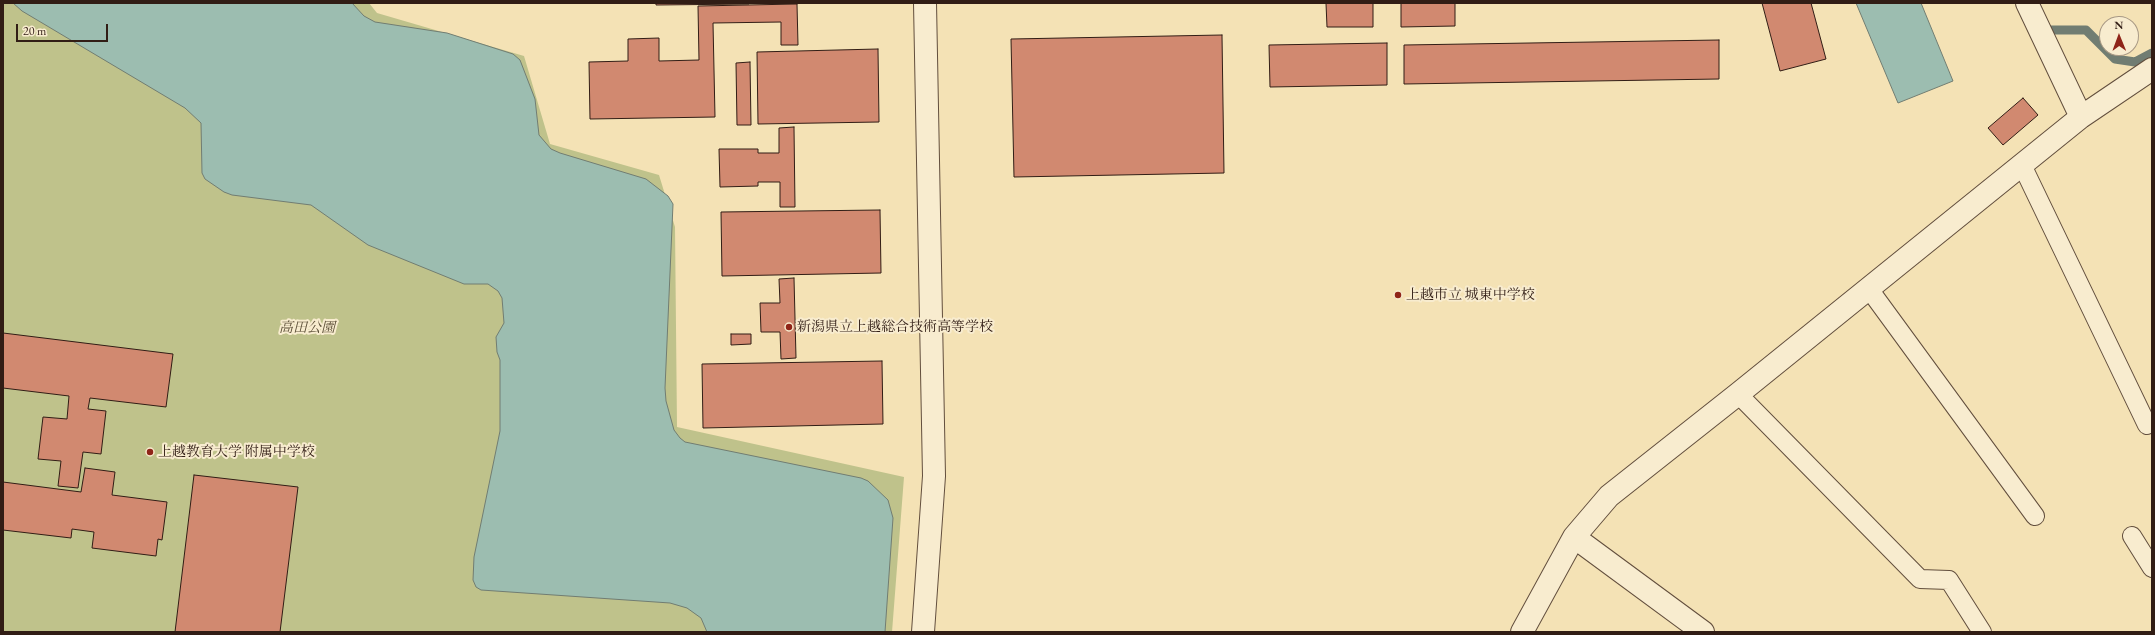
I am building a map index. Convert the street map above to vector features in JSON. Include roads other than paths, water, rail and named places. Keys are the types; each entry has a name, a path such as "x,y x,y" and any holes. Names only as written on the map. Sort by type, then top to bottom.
{"street":[{"path":"923,632 934,476 925,3"},
{"path":"2027,3 2081,118"},
{"path":"1522,632 1574,537 1608,496 1738,394 2081,118 2152,70"},
{"path":"1574,537 1703,632"}],"lane":[{"path":"2022,165 2146,425"},
{"path":"1869,289 2035,516"},
{"path":"1738,394 1920,579 1949,580 1982,632"},
{"path":"2132,536 2152,568"}],"waterway":[{"path":"2051,30 2086,30 2115,59 2135,62 2152,53"}],"place":[{"name":"上越市立 城東中学校","path":"1398,295"},
{"name":"新潟県立上越総合技術高等学校","path":"789,327"},
{"name":"上越教育大学 附属中学校","path":"150,452"}],"park label":[{"name":"高田公園","path":"307,328"}]}
